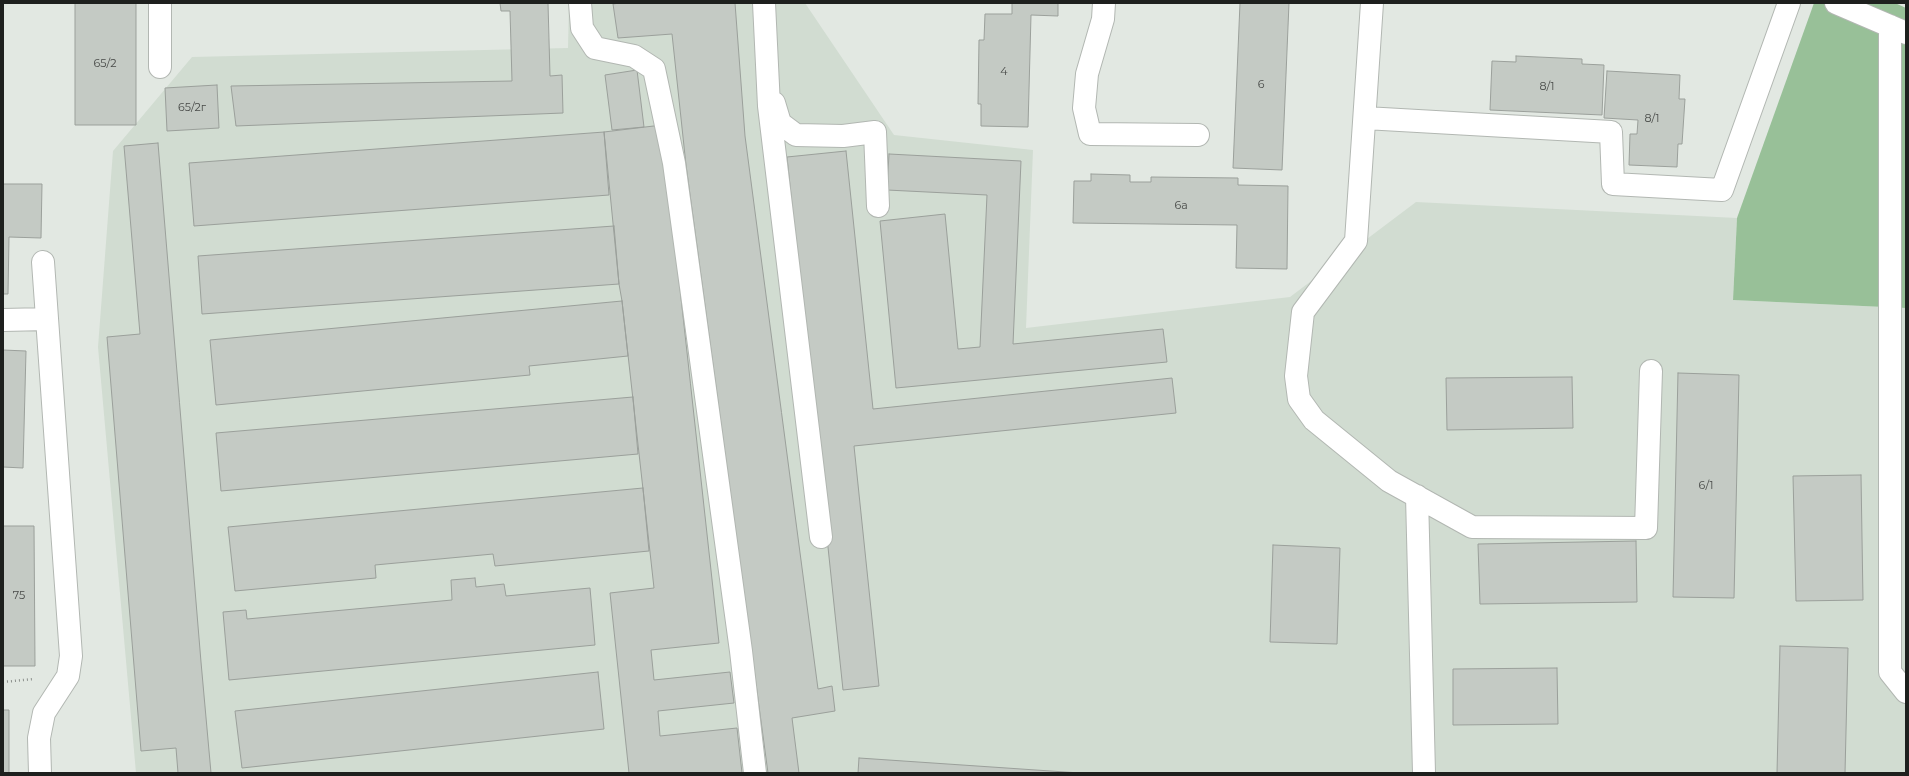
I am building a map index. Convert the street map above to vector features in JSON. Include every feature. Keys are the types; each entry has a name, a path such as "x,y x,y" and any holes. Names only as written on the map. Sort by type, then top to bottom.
{"street":[{"path":"160,3 160,66"},
{"path":"580,3 582,28 595,48 634,56 654,69 674,163 739,635 755,773"},
{"path":"764,3 769,106 821,537"},
{"path":"1104,3 1103,19 1087,74 1084,108 1090,134 1198,135"},
{"path":"1372,3 1356,241 1303,312 1296,376 1299,399 1314,420 1389,481 1472,527 1646,528 1651,371"},
{"path":"1365,118 1611,132 1612,184 1722,190 1789,3"},
{"path":"1836,3 1898,30 1890,672 1906,692"},
{"path":"768,85 780,123 796,135 843,136 875,132 878,206"},
{"path":"40,773 39,738 44,713 68,676 71,656 43,262"},
{"path":"3,320 47,319"},
{"path":"1417,496 1424,773"}],"shaded area":[{"path":"569,3 805,3 894,135 1033,150 1026,328 1290,297 1416,202 1737,218 1733,300 1906,308 1906,773 136,773 98,347 113,151 192,57 568,48"}],"green space":[{"path":"1814,3 1895,3 1906,8 1906,308 1733,300 1737,218"}],"building":[{"path":"75,3 136,3 136,125 75,125"},
{"path":"500,3 548,3 550,76 562,75 563,113 236,126 231,86 512,81 510,11 501,11"},
{"path":"735,3 745,136 818,689 832,686 835,711 792,718 799,773 768,773 686,165 672,34 618,38 613,4"},
{"path":"1012,3 1058,3 1058,16 1031,15 1028,127 981,126 981,104 978,104 979,40 984,40 985,14 1012,14"},
{"path":"1240,3 1289,3 1282,170 1233,168"},
{"path":"1516,56 1582,59 1582,64 1604,65 1602,115 1490,110 1492,61 1516,62"},
{"path":"637,70 644,127 612,130 605,75"},
{"path":"1607,71 1680,75 1679,99 1685,99 1682,144 1678,144 1677,167 1629,165 1630,134 1637,134 1638,120 1604,118"},
{"path":"217,85 219,128 167,131 165,88"},
{"path":"662,125 719,643 651,650 654,680 730,672 734,703 658,711 660,736 737,728 742,773 629,773 610,593 654,588 619,284 604,132"},
{"path":"604,132 609,195 194,226 189,163"},
{"path":"158,143 211,773 178,773 176,748 141,751 107,337 140,334 124,146"},
{"path":"846,151 873,409 1172,378 1176,413 854,446 879,686 843,690 787,157"},
{"path":"889,154 1021,161 1013,344 1163,329 1167,362 896,388 880,221 945,214 958,349 980,347 987,195 887,190"},
{"path":"1091,174 1130,175 1130,182 1151,182 1151,177 1238,178 1238,185 1288,186 1287,269 1236,268 1237,225 1073,223 1074,181 1091,181"},
{"path":"3,184 42,184 41,238 9,237 8,294 3,294"},
{"path":"614,226 619,284 202,314 198,256"},
{"path":"622,301 628,356 529,366 530,375 216,405 210,340"},
{"path":"3,350 26,351 23,468 3,467"},
{"path":"1678,373 1739,375 1734,598 1673,597"},
{"path":"1572,377 1573,428 1447,430 1446,378"},
{"path":"633,397 638,454 221,491 216,433"},
{"path":"1861,475 1863,600 1796,601 1793,476"},
{"path":"643,488 649,551 495,566 493,554 375,565 376,578 235,591 228,527"},
{"path":"3,526 34,526 35,666 3,666"},
{"path":"1636,541 1637,602 1480,604 1478,544"},
{"path":"1273,545 1340,548 1337,644 1270,642"},
{"path":"475,578 476,587 504,584 506,596 590,588 595,645 229,680 223,612 246,610 247,619 452,600 451,580"},
{"path":"1780,646 1848,648 1845,773 1777,773"},
{"path":"1557,668 1558,724 1453,725 1453,669"},
{"path":"598,672 604,729 242,768 235,711"},
{"path":"3,710 9,710 9,773 3,773"},
{"path":"859,758 1080,773 858,773"}]}
